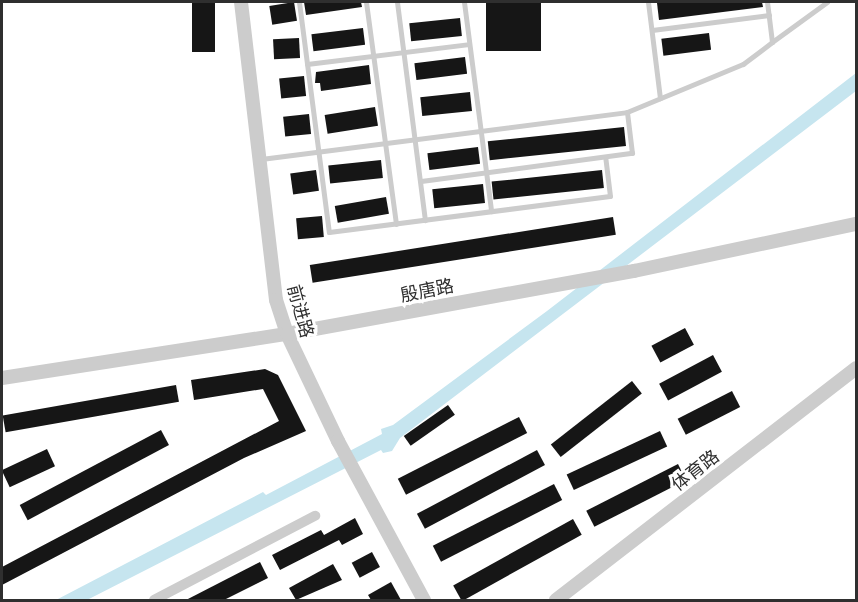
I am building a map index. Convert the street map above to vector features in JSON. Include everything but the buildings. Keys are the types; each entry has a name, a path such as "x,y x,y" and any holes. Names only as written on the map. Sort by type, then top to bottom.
{"street":[{"name":"前进路","path":"241,2 276,300 286,334 338,441 424,600"},
{"name":"殷唐路","path":"2,378 286,334 634,271 856,224"},
{"name":"体育路","path":"556,600 856,368"},
{"path":"154,600 315,516"}],"lane":[{"path":"299,2 329,232 610,196 605,157"},
{"path":"366,2 396,224"},
{"path":"397,2 425,220"},
{"path":"464,2 491,212"},
{"path":"648,2 660,98"},
{"path":"767,2 772,42"},
{"path":"258,160 627,112 743,64 827,2"},
{"path":"652,30 769,15"},
{"path":"307,64 469,44"},
{"path":"421,181 632,153 627,112"}],"water":[{"path":"856,73 856,91 400,438 392,451 383,453 381,450 87,600 56,600 263,492 266,495 382,434 381,429 393,425 547,311"}]}
